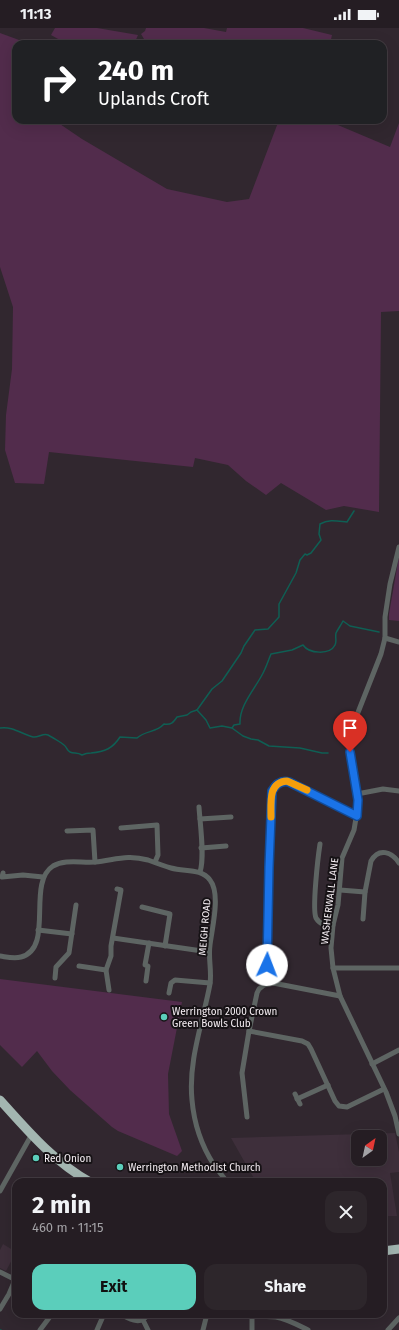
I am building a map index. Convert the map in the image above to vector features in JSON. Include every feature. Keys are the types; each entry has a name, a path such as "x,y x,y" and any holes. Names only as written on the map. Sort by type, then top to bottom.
{"highway":[{"path":"0,1100 57,1159 83,1178"},
{"path":"387,1250 399,1249"}],"street":[{"name":"WASHERWALL LANE","path":"399,548 390,584 385,617 385,638 381,654 357,716 352,734 350,752 358,806 354,830 342,858 340,890 333,925 331,948 333,968 340,996 384,1088 395,1116 399,1134"},
{"path":"385,638 399,642"},
{"path":"268,983 271,795 274,788 282,782 292,782 357,816"},
{"path":"357,794 383,789 399,791"},
{"path":"0,956 17,958 28,954 35,945 38,930 43,877 50,869 60,864 72,862 94,862 134,857 171,868 200,872 201,848 199,807"},
{"path":"200,819 231,817"},
{"path":"121,828 156,825 158,855 155,862"},
{"path":"67,831 92,830 94,862"},
{"path":"320,844 315,896 315,914 317,920 321,923 333,925"},
{"path":"201,848 226,846"},
{"path":"363,919 365,892 370,864 375,856 382,852 388,852 393,855 399,863"},
{"name":"MEIGH ROAD","path":"200,872 210,879 215,893 209,952 210,983 192,1068 192,1100 196,1125 205,1149 224,1178"},
{"path":"3,873 2,878 23,875 43,877"},
{"path":"109,990 106,970 111,956 111,946 121,890 116,889"},
{"path":"340,890 362,893 365,892"},
{"path":"55,978 56,967 69,953 76,905"},
{"path":"142,907 170,914 165,946"},
{"path":"38,930 72,934"},
{"path":"113,938 209,952"},
{"path":"146,981 148,966 146,965 149,943"},
{"path":"79,966 106,970"},
{"path":"333,968 399,968"},
{"path":"169,992 171,983 175,980 210,983"},
{"path":"247,1117 242,1073 249,1031 261,986 268,983 275,983 340,996"},
{"path":"249,1031 305,1042 311,1049 336,1103 339,1106 344,1107 351,1105 384,1088"},
{"path":"372,1064 399,1050"},
{"path":"300,1104 296,1096 328,1085"},
{"path":"0,1191 32,1134"},
{"path":"0,1272 12,1278"},
{"path":"0,1309 12,1287"},
{"path":"43,1329 50,1318"},
{"path":"97,1330 102,1318"},
{"path":"130,1318 138,1321 144,1320 148,1330"},
{"path":"204,1330 206,1318"},
{"path":"252,1318 252,1330"},
{"path":"281,1318 308,1330"},
{"path":"388,1330 399,1318"}],"shaded area":[{"path":"55,28 97,28 138,35 136,40 60,40 51,35"},
{"path":"146,28 204,28 226,32 227,28 303,28 332,35 331,40 145,40 141,34"},
{"path":"0,33 19,40 12,40 12,124 60,124 82,139 167,189 227,202 249,199 277,124 335,124 390,147 399,123 399,311 381,312 379,512 344,506 326,510 281,483 266,495 246,481 228,465 195,458 193,467 49,452 44,484 15,483 5,450 6,415 12,369 13,307 0,267"},
{"path":"399,556 399,621 389,620 389,614"},
{"path":"0,979 182,1002 168,1074 169,1114 182,1151 177,1156 118,1131 112,1127 70,1090 52,1071 37,1051 22,1067 0,1045"},
{"path":"387,1133 395,1133 399,1152 399,1172 390,1173 397,1216 387,1216 387,1178 254,1178 231,1138 351,1134 351,1166 387,1166"},
{"path":"3,1244 12,1250 12,1260 6,1271 0,1268 0,1250"}],"waterway":[{"path":"197,710 212,689 222,681 255,630 268,629 279,617 279,604 296,573 300,560 305,554 307,555 311,553 321,540 319,534 320,524 330,521 347,522 354,511"},
{"path":"232,728 234,725 240,724 240,717 244,705 263,672 271,654 292,650 303,645 314,652 324,652 329,650 335,645 336,633 343,621 350,626 379,632"},
{"path":"197,710 206,720 210,728 222,726 232,728 243,736 258,740 269,746 300,748 328,753"},
{"path":"0,728 13,729 33,737 48,735 63,744 69,751 82,755 108,749 120,737 137,738 140,735 158,729 164,724 172,723 177,717 187,715 197,710"}],"slow traffic":[{"path":"271,817 271,795 277,784 287,781 307,790"}],"place":[{"name":"Werrington 2000 Crown Green Bowls Club","path":"164,1017"},
{"name":"Red Onion","path":"36,1158"},
{"name":"Werrington Methodist Church","path":"120,1167"}],"route":[{"path":"267,965 272,791 275,786 284,781 296,784 357,816 358,800 350,752"}]}
